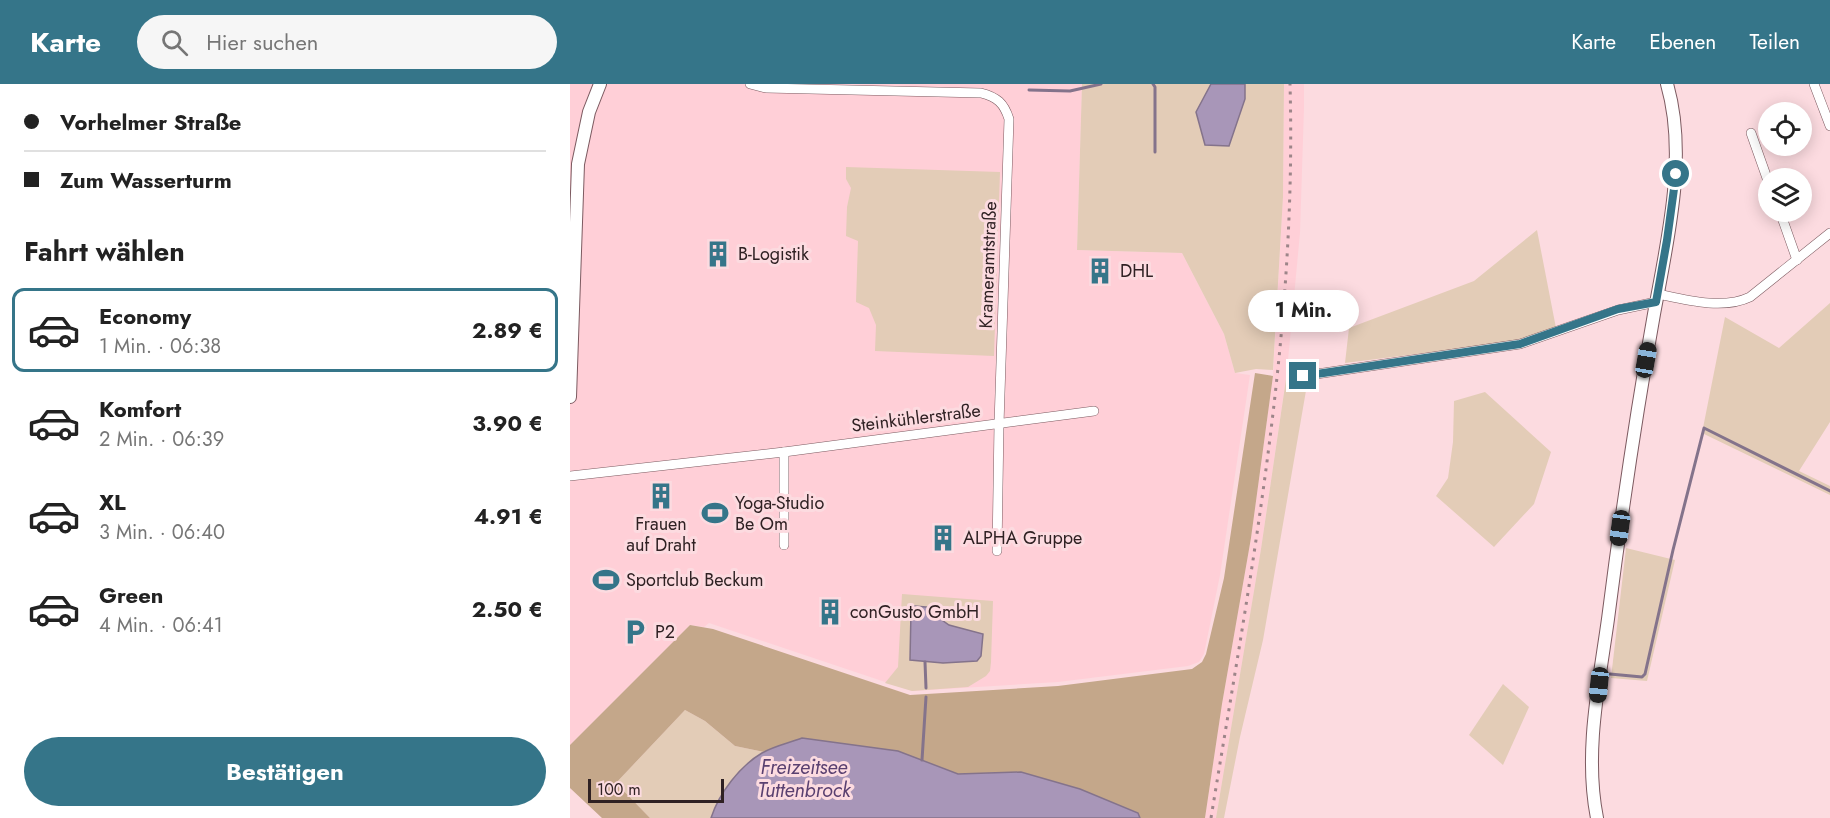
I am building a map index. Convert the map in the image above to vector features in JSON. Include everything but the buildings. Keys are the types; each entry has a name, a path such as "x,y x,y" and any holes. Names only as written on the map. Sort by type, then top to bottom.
{"street":[{"path":"570,397 572,279 578,164 589,112 600,84"},
{"name":"Krameramtstraße","path":"750,84 766,88 981,93 1000,101 1006,109 1010,118 999,424"},
{"path":"1597,818 1592,756 1599,685 1642,379 1676,174 1670,95 1667,84"},
{"path":"1814,84 1830,126"},
{"path":"1751,133 1763,168"},
{"path":"1784,222 1797,260"},
{"path":"1303,376 1520,344 1618,309 1657,298 1741,302 1830,233"},
{"path":"999,424 1094,411"},
{"name":"Steinkühlerstraße","path":"570,476 784,452 999,424 998,551"},
{"path":"784,452 784,545"}],"shaded area":[{"path":"570,84 1082,84 1077,250 1182,253 1224,334 1235,373 1250,375 1220,575 1204,654 1199,662 1188,666 1058,682 912,691 709,623 704,627 690,625 570,745"},
{"path":"1082,84 1284,84 1283,197 1273,370 1256,369 1235,373 1224,334 1182,253 1077,250"},
{"path":"1284,84 1304,84 1300,233 1287,371 1261,549 1216,818 1205,818 1251,538 1273,376 1283,197"},
{"path":"846,167 1000,172 994,356 875,351 876,325 869,308 856,302 858,241 846,236 847,207 851,188 846,179"},
{"path":"1537,230 1556,328 1520,341 1345,363 1349,328 1474,281"},
{"path":"1830,303 1830,422 1799,471 1830,486 1830,495 1702,433 1725,317 1779,348"},
{"path":"1255,373 1273,376 1251,538 1205,818 1140,818 1137,813 1080,789 1021,772 958,774 802,738 764,752 735,746 705,721 685,710 616,783 650,818 602,818 570,788 570,745 690,625 713,629 910,695 1058,686 1192,669 1202,662 1206,654 1224,578"},
{"path":"1286,379 1308,379 1263,640 1224,818 1216,818 1261,549"},
{"path":"1485,392 1551,452 1534,504 1494,547 1436,496 1448,478 1453,442 1454,401"},
{"path":"1626,548 1675,560 1647,681 1611,678"},
{"path":"902,594 993,601 991,662 990,671 986,676 968,687 912,691 885,683 898,667"},
{"path":"1503,684 1529,707 1503,765 1469,735"},
{"path":"685,710 705,721 735,746 764,752 733,781 720,799 711,818 650,818 616,783"}],"water":[{"path":"1211,84 1245,84 1245,99 1229,146 1205,145 1196,112"},
{"path":"914,606 938,608 941,611 942,620 949,625 983,634 981,656 977,661 943,663 910,660 911,611"},
{"name":"Freizeitsee Tuttenbrock","path":"802,738 898,751 958,774 1021,772 1080,789 1138,813 1140,818 711,818 719,799 746,765 777,746"}],"waterway":[{"path":"1029,90 1070,91 1101,84"},
{"path":"1153,84 1155,87 1155,152"},
{"path":"1610,674 1642,677 1645,674 1704,428 1830,491"},
{"path":"925,662 926,688"},
{"path":"922,760 926,697"}],"railway":[{"path":"1211,818 1255,544 1279,362 1290,177 1290,84"}],"place":[{"name":"B-Logistik","path":"718,254"},
{"name":"DHL","path":"1100,271"},
{"name":"Frauen auf Draht","path":"661,496"},
{"name":"Yoga-Studio Be Om","path":"715,513"},
{"name":"ALPHA Gruppe","path":"943,538"},
{"name":"Sportclub Beckum","path":"606,580"},
{"name":"conGusto GmbH","path":"830,612"},
{"name":"P2","path":"635,632"}],"route":[{"path":"1303,376 1520,344 1618,309 1656,302 1676,174"}]}
